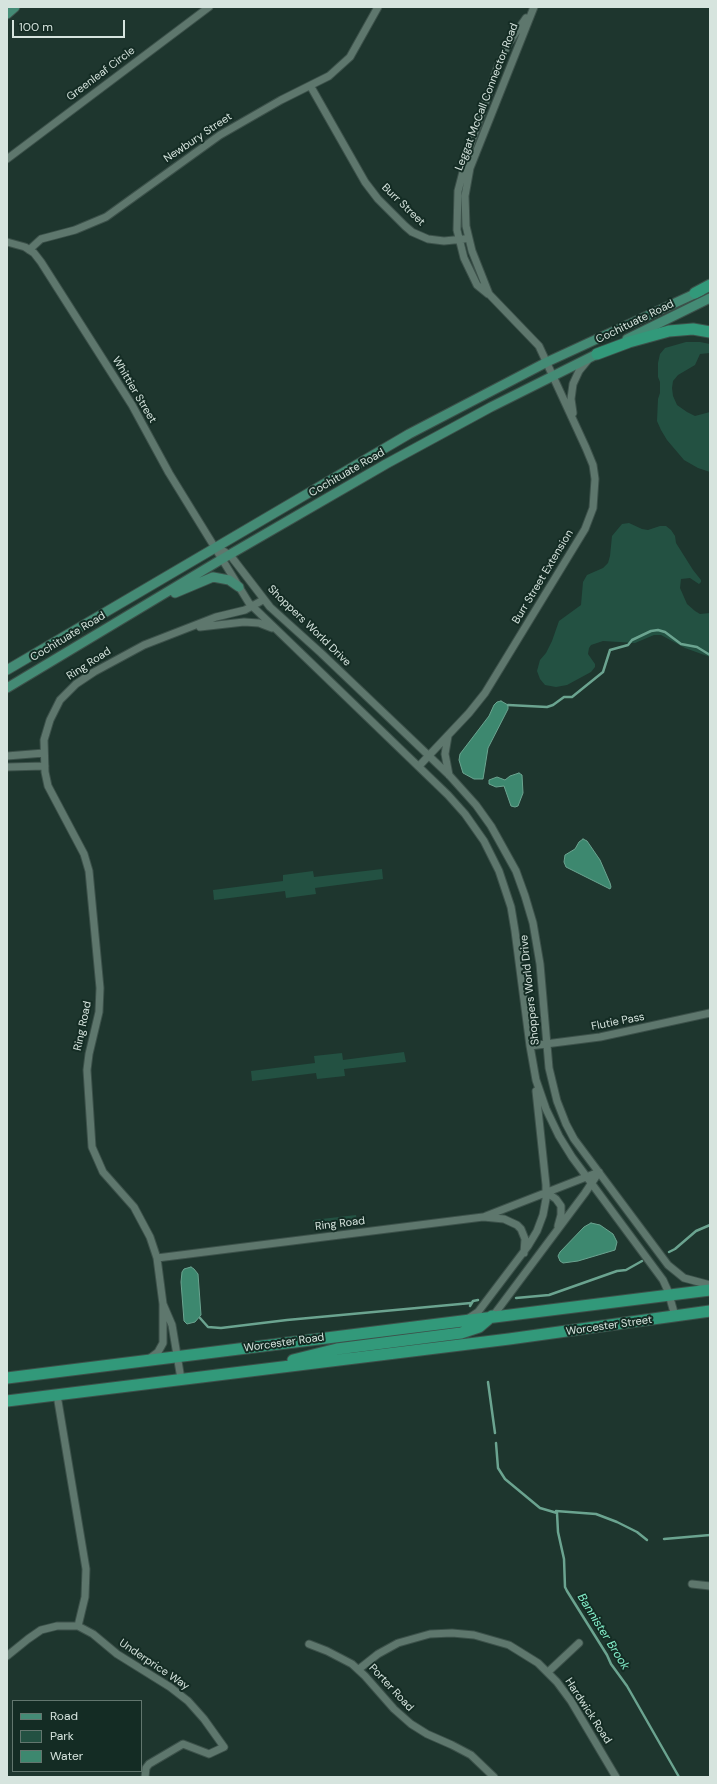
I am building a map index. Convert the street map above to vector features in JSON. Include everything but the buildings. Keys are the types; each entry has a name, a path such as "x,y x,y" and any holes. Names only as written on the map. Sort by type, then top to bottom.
{"highway":[{"path":"695,293 710,286"},
{"path":"597,354 635,340 669,331 693,329 710,332"},
{"name":"Worcester Street","path":"562,1308 710,1290"},
{"name":"Worcester Road","path":"7,1378 562,1308"},
{"name":"Worcester Street","path":"509,1339 710,1311"},
{"path":"266,1369 337,1349 466,1332 479,1327 493,1316"},
{"name":"Worcester Road","path":"7,1401 509,1339"}],"main road":[{"path":"7,14 15,7"},
{"name":"Cochituate Road","path":"7,670 214,546 409,434 547,362 695,293"},
{"name":"Cochituate Road","path":"7,688 226,557 420,445 553,376 710,298"},
{"path":"132,613 209,578 225,578 239,587"}],"street":[{"name":"Greenleaf Circle","path":"7,159 209,7"},
{"name":"Newbury Street","path":"29,250 41,239 81,228 106,217 220,135 281,100 311,87 330,76 350,57 378,7"},
{"name":"Leggat McCall Connector Road","path":"469,239 465,201 470,168 532,9"},
{"name":"Leggat McCall Connector Road","path":"489,294 480,289 471,276 464,258 456,220 458,191 469,149 503,54 514,34 532,9"},
{"name":"Burr Street","path":"311,87 371,190 383,204 409,229 420,236 436,241 469,239"},
{"path":"469,239 475,261 489,294 537,343 553,376"},
{"path":"7,242 17,244 29,250"},
{"name":"Whittier Street","path":"29,250 41,262 132,405 169,473 214,546"},
{"path":"575,425 571,404 573,384 581,367 597,354"},
{"name":"Burr Street Extension","path":"419,766 448,736 485,693 587,524 593,508 595,479 593,465 553,376"},
{"name":"Shoppers World Drive","path":"214,546 226,557 263,600 449,775 476,805 496,834 512,863 525,896 538,949 552,1081 562,1116 574,1139 671,1268 687,1279 710,1285"},
{"name":"Shoppers World Drive","path":"226,557 239,587 252,607 448,795 470,820 488,848 502,880 511,906 516,931 530,1046 540,1094 556,1130 567,1150 661,1276 669,1295 675,1316"},
{"name":"Ring Road","path":"181,1379 172,1325 163,1304 157,1258 146,1228 131,1203 106,1176 92,1147 87,1070 88,1054 99,1012 100,988 89,872 84,854 48,786 44,753 45,732 60,700 76,684 124,654 216,617 252,607 263,600"},
{"name":"Ring Road","path":"186,630 244,622 264,624 277,630"},
{"path":"448,736 445,754 449,775"},
{"path":"7,756 44,753"},
{"path":"7,767 45,766"},
{"name":"Flutie Pass","path":"530,1046 606,1035 710,1013"},
{"name":"Shoppers World Drive","path":"461,1320 470,1318 478,1312 524,1253 541,1223 545,1206 546,1192 534,1068"},
{"path":"493,1316 592,1184 599,1172"},
{"name":"Ring Road","path":"478,1218 599,1172"},
{"path":"546,1192 556,1199 561,1206 560,1220 555,1234"},
{"name":"Ring Road","path":"157,1258 478,1218 504,1219 517,1225 521,1229 525,1239 524,1253"},
{"path":"142,1362 156,1355 162,1345 163,1304"},
{"path":"57,1395 86,1569 85,1597 78,1626"},
{"path":"692,1584 710,1586"},
{"name":"Underprice Way","path":"7,1656 28,1638 41,1630 57,1626 78,1626 93,1634 117,1654 170,1687 188,1701 204,1718 224,1747 209,1754 183,1744 149,1764 145,1771 145,1777"},
{"name":"Hardwick Road","path":"359,1670 378,1654 398,1643 430,1634 452,1633 486,1637 509,1645 530,1657 548,1672 571,1701 616,1777"},
{"path":"548,1672 579,1643"},
{"name":"Porter Road","path":"308,1644 335,1655 359,1670 394,1709 411,1724 427,1734 471,1755 494,1777"}],"green space":[{"path":"686,342 710,344 710,353 700,354 695,365 678,375 673,381 672,388 673,396 677,405 687,412 695,416 710,412 710,472 698,468 684,460 667,440 657,421 658,399 660,393 658,363 660,354 665,348"},
{"path":"629,523 648,530 660,526 666,526 675,536 676,543 701,580 699,584 690,578 681,579 680,588 687,604 695,611 700,614 710,613 710,657 685,648 661,635 654,635 635,643 603,641 591,645 589,648 588,654 595,664 595,667 591,672 567,685 556,687 545,685 540,679 537,671 540,660 546,653 552,641 559,621 581,605 583,582 587,575 603,568 608,563 612,536 622,524"},
{"path":"382,869 383,879 315,888 316,894 286,898 285,891 214,900 213,890 283,881 283,875 313,871 314,877"},
{"path":"404,1052 406,1062 344,1069 345,1076 317,1079 316,1073 252,1081 251,1071 315,1063 314,1056 342,1053 343,1060"},
{"path":"356,1215 357,1222 314,1227 313,1220"}],"water":[{"path":"501,701 508,705 508,709 488,748 483,779 474,779 463,773 459,760 460,754 489,716 494,705"},
{"path":"519,773 522,775 523,793 518,806 515,807 511,806 504,786 496,787 489,784 489,780 497,777 505,780 510,776"},
{"path":"583,839 587,841 600,860 610,883 610,889 566,867 564,862 565,855 575,849 579,842"},
{"path":"591,1223 600,1225 613,1234 617,1242 615,1250 578,1261 563,1263 560,1261 558,1256 560,1252 584,1227"},
{"path":"191,1267 198,1274 201,1315 195,1322 187,1324 184,1321 181,1282 182,1272 184,1269"}],"waterway":[{"path":"508,705 547,707 553,705 564,697 572,697 603,672 610,650 628,645 632,640 651,631 658,630 665,632 681,644 697,647 710,655"},
{"name":"Bannister Brook","path":"669,1252 675,1249 696,1231 710,1225"},
{"name":"Bannister Brook","path":"516,1298 549,1295 617,1271 626,1270 642,1261"},
{"name":"Bannister Brook","path":"470,1306 473,1301 478,1300"},
{"path":"200,1318 208,1327 221,1328 287,1320 471,1303"},
{"name":"Bannister Brook","path":"488,1382 495,1433"},
{"name":"Bannister Brook","path":"496,1443 498,1468 505,1479 540,1508 557,1513 558,1532 564,1559 565,1587 611,1664 627,1686 679,1777"},
{"path":"556,1511 596,1514 637,1532 647,1540"},
{"path":"664,1539 710,1535"}]}
